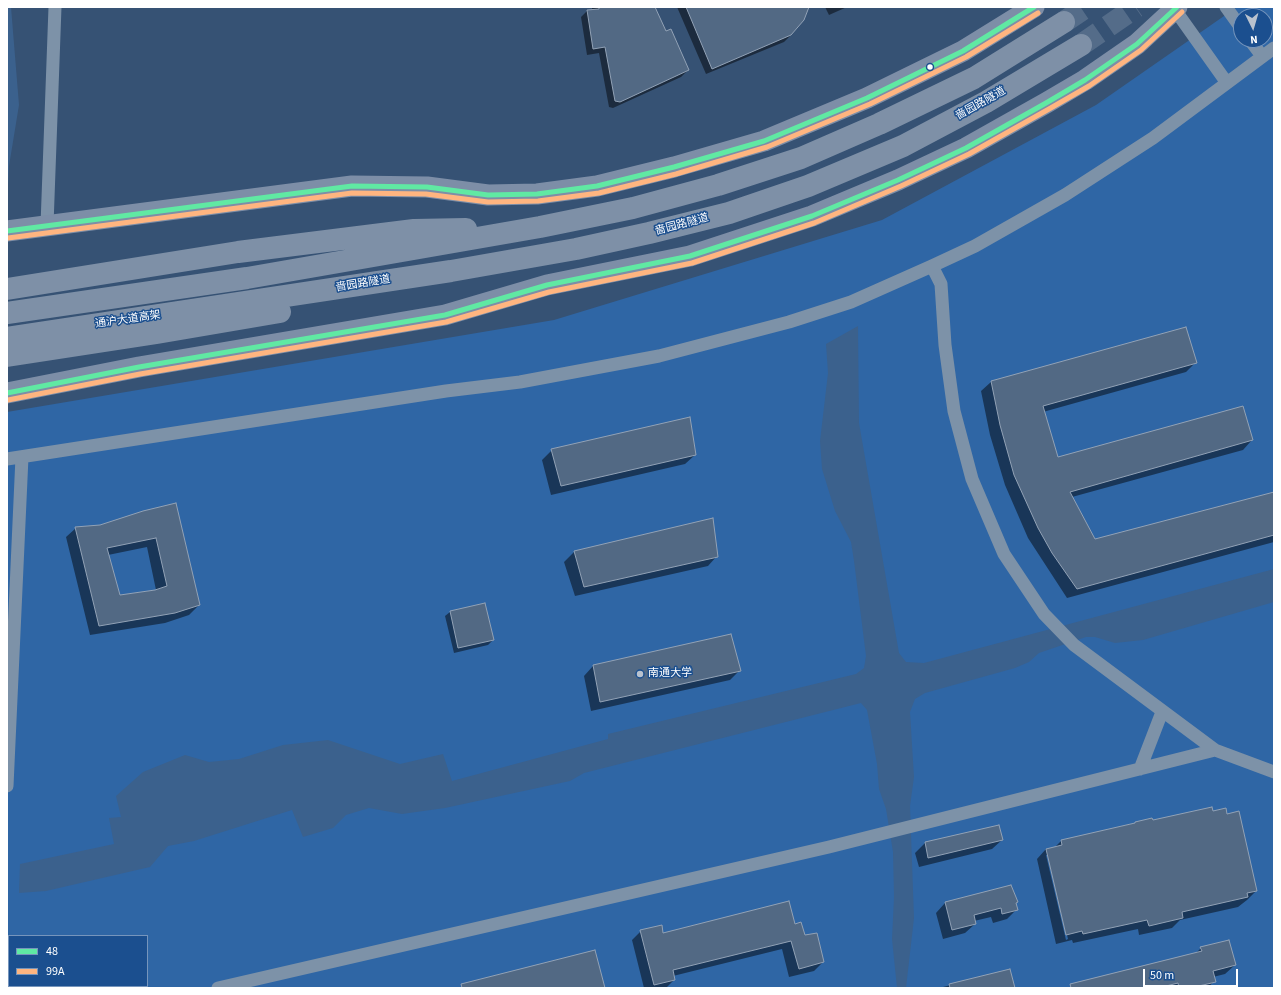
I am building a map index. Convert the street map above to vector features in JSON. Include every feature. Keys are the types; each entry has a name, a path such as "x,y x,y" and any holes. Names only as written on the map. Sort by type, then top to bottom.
{"highway":[{"path":"9,313 247,278 540,227 633,208 718,185 801,158 879,124 974,78 1064,22"},
{"name":"啬园路隧道","path":"249,302 451,271 576,249 649,233 729,212 808,186 903,146 986,102 1081,45"},
{"path":"7,289 238,252 414,230 540,227"},
{"path":"8,347 156,334 435,285 576,249"},
{"name":"通沪大道高架","path":"8,347 249,302"}],"main road":[{"path":"9,231 352,186 427,187 488,195 537,194 597,186 674,167 764,141 874,95 963,51 1034,7"},
{"path":"7,392 139,367 445,315 547,285 690,256 804,219 898,180 966,148 1046,103 1085,80 1137,44 1175,8"}],"street":[{"path":"47,225 55,7"},
{"path":"1226,7 1233,17"},
{"path":"1175,8 1227,83"},
{"path":"1256,48 1262,56"},
{"path":"7,459 446,391 520,382 659,356 775,326 850,302 975,246 1065,195 1153,138 1274,48"},
{"path":"932,266 941,284 945,345 954,411 972,479 1004,554 1051,623 1072,644 1214,750 1274,772"},
{"path":"7,786 22,457"},
{"path":"1140,769 1162,712"},
{"path":"218,988 884,833 1214,750"}],"shaded area":[{"path":"7,7 11,7 19,105 9,166 7,205"},
{"name":"南通大学","path":"1274,7 1274,988 7,988 7,412 554,320 882,220 1096,105 1233,10 1233,48 1273,48 1273,8 1236,8"},
{"path":"858,326 859,423 899,653 906,662 924,663 1274,569 1274,602 1143,640 1115,643 1095,637 1086,637 1039,653 1029,662 1015,668 925,693 915,699 910,712 914,777 910,806 914,918 906,988 897,988 892,939 894,897 893,852 886,809 879,789 877,764 867,710 861,703 584,773 570,781 445,808 402,814 369,808 346,815 333,828 303,837 292,810 194,841 168,846 150,867 46,891 19,893 20,864 114,844 109,818 121,817 116,796 143,772 185,755 209,762 239,759 283,745 328,740 400,764 443,754 452,781 608,739 608,734 856,674 864,668 866,656 854,561 851,542 835,511 822,469 820,441 828,373 826,344"}],"building":[{"path":"599,7 655,7 666,31 671,29 689,70 620,102 615,101 605,47 593,49 587,10 599,9"},
{"path":"686,7 809,7 804,20 791,35 712,69"},
{"path":"1186,327 1197,363 1043,406 1058,457 1243,406 1253,440 1070,492 1095,539 1274,492 1274,535 1077,589 1052,553 1038,528 1014,475 1000,425 991,381"},
{"path":"690,417 696,455 561,486 551,449"},
{"path":"176,503 200,605 175,613 99,626 75,527 100,525 143,511","holes":["156,538 167,586 155,590 120,595 107,548"]},
{"path":"713,518 718,557 584,587 574,551"},
{"path":"485,603 494,640 458,648 450,611"},
{"path":"731,634 741,671 600,702 593,665"},
{"path":"1212,807 1213,811 1226,808 1227,814 1239,811 1257,891 1247,893 1248,897 1182,912 1183,918 1149,926 1147,920 1083,934 1082,931 1066,935 1046,849 1062,845 1061,840 1152,818 1153,820"},
{"path":"999,825 1003,840 928,858 925,842"},
{"path":"1011,885 1018,902 1016,903 1018,910 1002,914 1001,908 974,915 976,924 952,930 945,902"},
{"path":"789,901 795,924 801,922 805,935 817,933 824,962 799,969 791,941 673,970 675,980 654,985 640,930 662,925 663,933"},
{"path":"1229,940 1236,965 1213,971 1216,982 1190,988 1179,988 1178,983 1158,988 1071,988 1070,984 1202,951 1200,947"},
{"path":"595,950 605,988 462,988 461,984"},
{"path":"1010,969 1015,988 950,988 949,984"}],"tunnel":[{"path":"1064,22 1086,7"},
{"path":"1081,45 1136,7"}],"transit line":[{"name":"48","path":"7,231 352,186 427,187 488,195 537,194 597,186 674,167 764,141 867,98 963,51 1034,7"},
{"name":"48","path":"7,393 139,367 445,315 547,285 690,256 812,216 898,180 966,148 1046,103 1085,80 1137,44 1177,7"},
{"name":"99A","path":"8,400 140,374 446,322 549,292 692,263 814,223 901,186 969,154 1049,109 1089,86 1141,50 1182,12"},
{"name":"99A","path":"8,238 352,193 426,194 488,202 538,201 599,193 676,174 767,147 870,104 966,57 1038,13"}],"place":[{"name":"南通大学","path":"640,674"}]}
